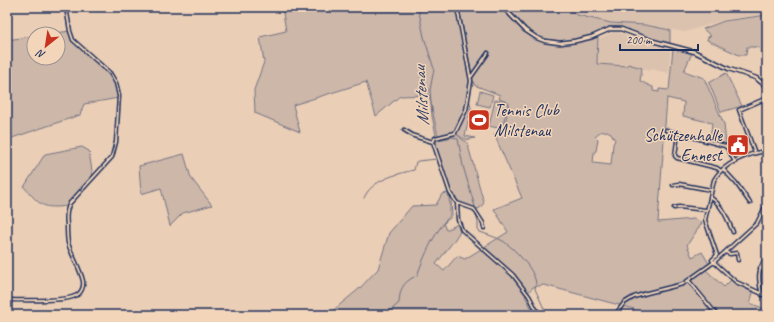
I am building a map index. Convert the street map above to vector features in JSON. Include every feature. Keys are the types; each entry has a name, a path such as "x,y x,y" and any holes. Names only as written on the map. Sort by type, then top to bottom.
{"street":[{"path":"7,300 57,299 73,297 83,288 82,280 68,242 66,219 67,209 110,160 115,149 119,98 116,83 107,70 73,40 66,7"},
{"path":"433,142 435,138 454,134 466,110 471,77 456,7"},
{"path":"503,7 525,30 537,38 545,41 560,43 575,41 592,37 610,29 621,29 653,41 695,52 729,70 756,78 767,87"},
{"path":"471,77 488,53"},
{"path":"755,153 739,110 767,98"},
{"path":"404,130 414,136 433,142"},
{"path":"666,130 725,146 735,162"},
{"path":"678,133 675,156 677,158 722,170 736,183 750,203"},
{"path":"433,142 449,192 457,203 458,220 462,230 513,275 529,296 538,315"},
{"path":"767,151 755,153 722,170 714,180 704,220 717,254 712,260 736,282 767,296"},
{"path":"673,185 679,184 712,190"},
{"path":"710,197 717,202 725,213 733,232"},
{"path":"457,203 474,209 484,228"},
{"path":"615,315 624,303 634,297 677,286 689,281 714,262 758,223 767,203"},
{"path":"674,208 679,207 706,210"},
{"path":"725,252 730,254 737,253 738,260"},
{"path":"762,295 759,281 760,268 767,256"},
{"path":"760,268 767,270"},
{"path":"689,281 717,315"}],"shaded area":[{"path":"282,7 457,7 471,77 466,110 455,133 467,142 484,203 479,209 458,202 452,192 444,173 433,138 438,136 429,95 400,96 376,116 366,82 293,105 300,132 255,113 254,90 264,62 260,37 286,31"},
{"path":"459,7 565,7 577,15 611,23 645,25 670,30 670,44 623,28 608,27 607,30 598,34 597,64 626,66 628,64 642,68 640,81 653,87 653,91 659,92 659,89 669,90 673,48 692,53 684,71 704,78 724,124 726,145 721,142 710,140 712,123 683,116 684,102 667,98 658,222 694,219 702,223 687,245 692,257 702,252 711,267 706,270 724,287 731,280 753,293 750,303 767,310 767,315 634,315 634,309 544,285 533,287 525,296 535,315 329,315 360,288 378,269 389,233 412,206 436,205 442,194 448,193 450,216 443,223 446,230 458,224 460,231 436,264 444,271 457,256 465,259 508,232 494,209 522,198 494,134 504,130 509,103 502,129 489,126 495,100 507,102 499,99 500,95 474,85","holes":["607,131 611,133 615,140 613,144 611,165 593,163 594,152 596,151 598,139 595,136 600,132"]},
{"path":"565,7 767,7 767,14 723,20 685,32 645,25 611,23 577,15"},
{"path":"767,15 767,60 766,54 761,52 758,47 747,47 746,55 739,55 707,40 708,37 711,36 703,29 724,21"},
{"path":"70,31 73,40 107,70 114,79 119,98 84,104 80,115 9,139 7,142 7,40 26,37 26,66 66,66 66,32"},
{"path":"614,32 651,45 670,48 669,73 651,69 651,71 628,64 626,66 597,64 598,39"},
{"path":"726,73 742,106 721,112 709,83"},
{"path":"480,91 493,95 490,107 477,104"},
{"path":"469,98 471,108 465,136 475,138 467,139 456,133 465,116"},
{"path":"82,147 89,151 93,178 68,206 53,207 43,205 24,187 45,154"},
{"path":"184,154 191,178 212,205 183,213 170,226 161,188 141,194 139,166"}],"waterway":[{"name":"Milstenau","path":"418,7 424,37 434,69 430,90 432,116 437,140 453,137 458,139 463,166 475,207"},
{"name":"Milstenau","path":"436,147 437,140"},
{"path":"364,198 367,192 378,182 414,170 416,162 418,161 437,159"},
{"path":"442,167 451,193"},
{"path":"417,276 425,255 437,233 445,222 452,216 451,198"},
{"name":"Milstenau","path":"475,213 478,222 478,230 503,241 520,256 531,270 536,283 535,289 547,315"},
{"path":"388,315 399,303 400,294 404,284 414,277"}],"place":[{"name":"Tennis Club Milstenau","path":"479,120"},
{"name":"Schützenhalle Ennest","path":"738,145"}]}
